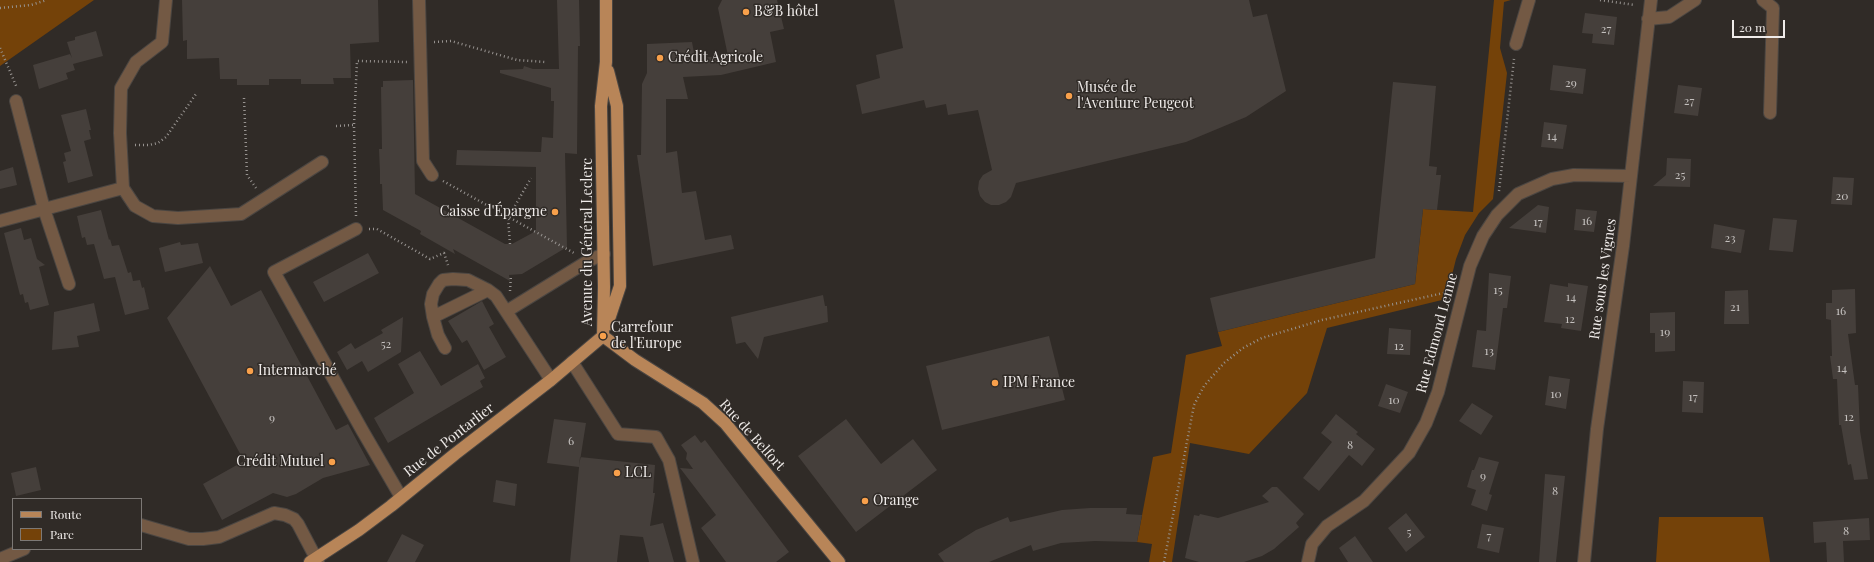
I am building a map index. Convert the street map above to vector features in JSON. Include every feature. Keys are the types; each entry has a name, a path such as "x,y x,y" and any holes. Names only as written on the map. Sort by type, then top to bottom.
{"main road":[{"name":"Avenue du Général Leclerc","path":"603,336 604,254 601,106 606,62 606,0"},
{"name":"Avenue du Général Leclerc","path":"603,336 620,286 617,106 606,62"},
{"name":"Rue de Pontarlier","path":"315,561 359,530 551,380 603,336"},
{"name":"Rue de Belfort","path":"603,336 635,360 702,403 725,423 839,562"}],"street":[{"path":"166,0 162,42 136,62 121,88 123,188 135,206 153,216 178,218 241,214 322,162"},
{"path":"419,0 423,161 432,175"},
{"path":"1516,44 1529,0"},
{"path":"1648,19 1669,17 1695,0"},
{"path":"1763,0 1773,8 1770,113"},
{"name":"Rue sous les Vignes","path":"1584,562 1597,428 1624,246 1650,3"},
{"path":"16,101 44,209 70,284"},
{"name":"Rue Edmond Lenne","path":"1308,562 1312,544 1326,526 1364,501 1409,453 1426,423 1438,392 1470,266 1483,236 1497,215 1518,194 1552,179 1574,175 1631,176"},
{"path":"0,221 123,188"},
{"path":"356,229 274,272 401,497"},
{"path":"507,311 588,261 604,254"},
{"path":"445,348 438,335 433,317 431,304 433,294 443,280 468,280 488,290 496,296 551,380"},
{"path":"433,317 488,290"},
{"path":"572,362 618,434 656,437 669,460 693,562"},
{"path":"142,525 189,539 203,539 219,537 274,513 285,515 294,519 298,524 315,561"},
{"path":"142,532 158,530"},
{"path":"0,560 22,550"}],"path":[{"path":"0,8 31,5 47,0"},
{"path":"1600,0 1650,3"},
{"path":"420,43 451,41 517,60 545,62"},
{"path":"1497,215 1516,44"},
{"path":"0,48 19,93 16,101"},
{"path":"420,62 357,61 354,125 356,229 377,230 430,258 444,253 453,279"},
{"path":"121,145 149,145 158,143 166,137 196,94"},
{"path":"244,98 247,175 264,200"},
{"path":"336,126 354,125"},
{"path":"432,175 588,261"},
{"path":"510,244 508,218 531,178"},
{"path":"1164,562 1194,405 1204,386 1224,363 1243,348 1262,338 1307,324 1464,289"}],"green space":[{"path":"0,0 94,0 0,66"},
{"path":"1494,0 1511,0 1504,2 1500,48 1507,73 1493,199 1479,213 1465,235 1456,259 1446,299 1327,328 1307,393 1249,454 1190,443 1172,562 1149,562 1152,544 1137,542 1153,457 1171,453 1186,355 1222,346 1218,332 1415,284 1423,209 1473,212"},
{"path":"1659,517 1763,517 1770,562 1656,562"}],"building":[{"path":"182,0 378,0 379,42 350,44 351,78 333,78 334,84 301,84 301,79 269,79 269,85 237,85 237,79 220,79 219,58 187,59 187,40 183,41"},
{"path":"557,0 579,0 580,46 578,46 577,154 565,153 567,247 522,274 509,275 510,281 453,249 455,254 420,234 421,231 383,210 382,184 380,184 379,149 382,149 381,87 383,87 383,81 413,80 415,194 505,244 512,244 536,231 536,167 456,165 457,150 541,152 542,137 553,138 554,101 551,101 551,88 500,73 500,70 523,69 524,66 533,69 559,69"},
{"path":"722,0 777,0 784,29 770,32 776,62 721,75 683,77 688,99 666,99 666,153 677,151 682,193 696,191 705,240 731,235 734,249 653,266 637,155 641,155 642,84 647,73 647,44 692,42 695,58 728,56 718,8"},
{"name":"Musée de l'Aventure Peugeot","path":"894,0 1249,0 1253,17 1267,14 1286,91 1246,117 1186,142 1016,183 1011,197 1006,202 999,205 991,205 985,202 980,196 978,189 979,181 983,175 992,170 978,110 948,115 946,104 926,108 924,100 862,114 856,85 880,78 876,55 903,48"},
{"path":"1585,13 1617,17 1614,45 1592,43 1593,34 1582,33"},
{"path":"96,31 103,56 73,64 75,70 66,73 68,79 39,89 33,65 70,54 72,58 67,42 75,40 75,37"},
{"path":"1553,65 1586,69 1583,94 1550,90"},
{"path":"1393,82 1436,86 1429,166 1437,167 1436,175 1441,175 1437,210 1423,209 1415,284 1218,332 1210,298 1375,258"},
{"path":"1678,85 1702,88 1698,116 1674,113"},
{"path":"86,109 91,130 89,130 91,139 84,141 93,176 68,183 63,162 66,161 64,153 71,151 61,115"},
{"path":"1544,122 1567,125 1563,149 1541,147"},
{"path":"1667,158 1691,159 1690,187 1653,186 1666,175"},
{"path":"13,167 17,185 0,189 0,171"},
{"path":"1833,177 1854,178 1852,205 1831,204"},
{"path":"1538,205 1549,207 1546,233 1509,228"},
{"path":"1576,209 1597,211 1594,232 1574,230"},
{"path":"101,210 109,240 110,239 112,246 119,245 128,273 131,272 133,281 140,280 142,288 144,287 149,309 125,315 115,277 104,279 94,244 87,245 85,237 82,238 77,216"},
{"path":"1773,218 1797,220 1793,252 1769,250"},
{"path":"1714,224 1745,230 1741,253 1711,248"},
{"path":"21,228 24,240 31,238 37,259 45,265 39,267 49,305 30,310 28,302 25,303 23,294 20,295 4,233"},
{"path":"180,242 181,245 198,243 203,263 165,272 159,248"},
{"path":"368,253 379,273 324,302 313,282"},
{"name":"Intermarché","path":"210,266 231,306 261,290 336,430 348,424 370,465 323,478 296,494 287,497 273,493 222,520 203,484 244,461 167,318"},
{"path":"1489,273 1511,276 1507,308 1503,308 1495,370 1472,367 1477,330 1486,331"},
{"path":"1568,283 1588,286 1581,331 1561,328 1562,324 1544,322 1550,284 1568,287"},
{"path":"1855,289 1856,333 1848,334 1855,385 1858,385 1860,431 1868,479 1854,480 1851,464 1848,465 1841,425 1839,425 1837,379 1833,379 1830,356 1832,356 1831,320 1826,319 1826,303 1832,303 1832,290"},
{"path":"1748,290 1749,324 1724,324 1725,291"},
{"path":"823,295 825,306 827,306 828,322 764,337 758,359 745,342 736,344 731,317"},
{"path":"482,301 494,324 489,327 506,357 484,370 467,340 462,343 448,321"},
{"path":"94,303 100,331 77,336 79,347 52,350 54,312"},
{"path":"1675,312 1675,351 1655,352 1655,333 1650,333 1650,313"},
{"path":"403,317 401,352 368,372 362,361 347,370 337,352 351,343 355,349 383,333 381,330"},
{"path":"1389,328 1411,330 1410,355 1387,354"},
{"name":"IPM France","path":"1049,336 1065,400 942,430 926,366"},
{"path":"420,351 441,386 478,364 485,378 480,381 483,387 388,443 374,418 414,393 398,364"},
{"path":"1549,376 1570,379 1566,409 1545,405"},
{"path":"1683,381 1704,382 1703,413 1682,412"},
{"path":"1386,384 1408,392 1400,413 1378,406"},
{"path":"1472,403 1493,416 1481,435 1459,421"},
{"path":"1336,414 1358,432 1356,434 1375,449 1362,466 1349,455 1319,491 1303,478 1332,442 1321,433"},
{"path":"554,419 586,423 579,467 547,463"},
{"name":"Orange","path":"846,419 881,464 913,439 937,470 856,532 798,456"},
{"path":"695,435 701,443 705,440 789,552 776,562 726,562 701,528 716,515 680,468 693,469 686,459 687,453 681,445"},
{"path":"580,457 655,465 653,493 655,493 650,526 663,523 674,562 649,562 643,537 620,535 617,562 570,562"},
{"path":"1479,457 1499,462 1489,494 1492,495 1487,511 1471,505 1476,490 1467,487 1472,470 1474,470"},
{"path":"36,467 41,490 16,496 11,473"},
{"path":"1545,474 1565,476 1556,562 1539,562"},
{"path":"496,480 517,484 515,506 493,502"},
{"path":"1272,487 1277,487 1304,514 1296,523 1299,527 1274,549 1262,556 1244,562 1199,562 1185,558 1194,515 1199,516 1200,514 1218,518 1269,502 1262,496"},
{"path":"1127,508 1126,514 1142,515 1137,542 1095,541 1061,543 1033,551 1031,545 989,562 944,562 938,554 976,530 1008,517 1010,522 1062,510"},
{"path":"1406,513 1425,537 1406,552 1388,528"},
{"path":"1869,518 1870,540 1843,541 1844,562 1827,562 1826,542 1814,543 1813,522"},
{"path":"1482,524 1504,528 1499,553 1477,548"},
{"path":"402,534 424,545 415,562 387,562"},
{"path":"1355,536 1373,562 1348,562 1339,548"}],"place":[{"name":"B&B hôtel","path":"746,12"},
{"name":"Crédit Agricole","path":"660,58"},
{"name":"Musée de l'Aventure Peugeot","path":"1069,96"},
{"name":"Caisse d'Épargne","path":"555,212"},
{"name":"Carrefour de l'Europe","path":"603,336"},
{"name":"Intermarché","path":"250,371"},
{"name":"IPM France","path":"995,383"},
{"name":"Crédit Mutuel","path":"332,462"},
{"name":"LCL","path":"617,473"},
{"name":"Orange","path":"865,501"}]}
